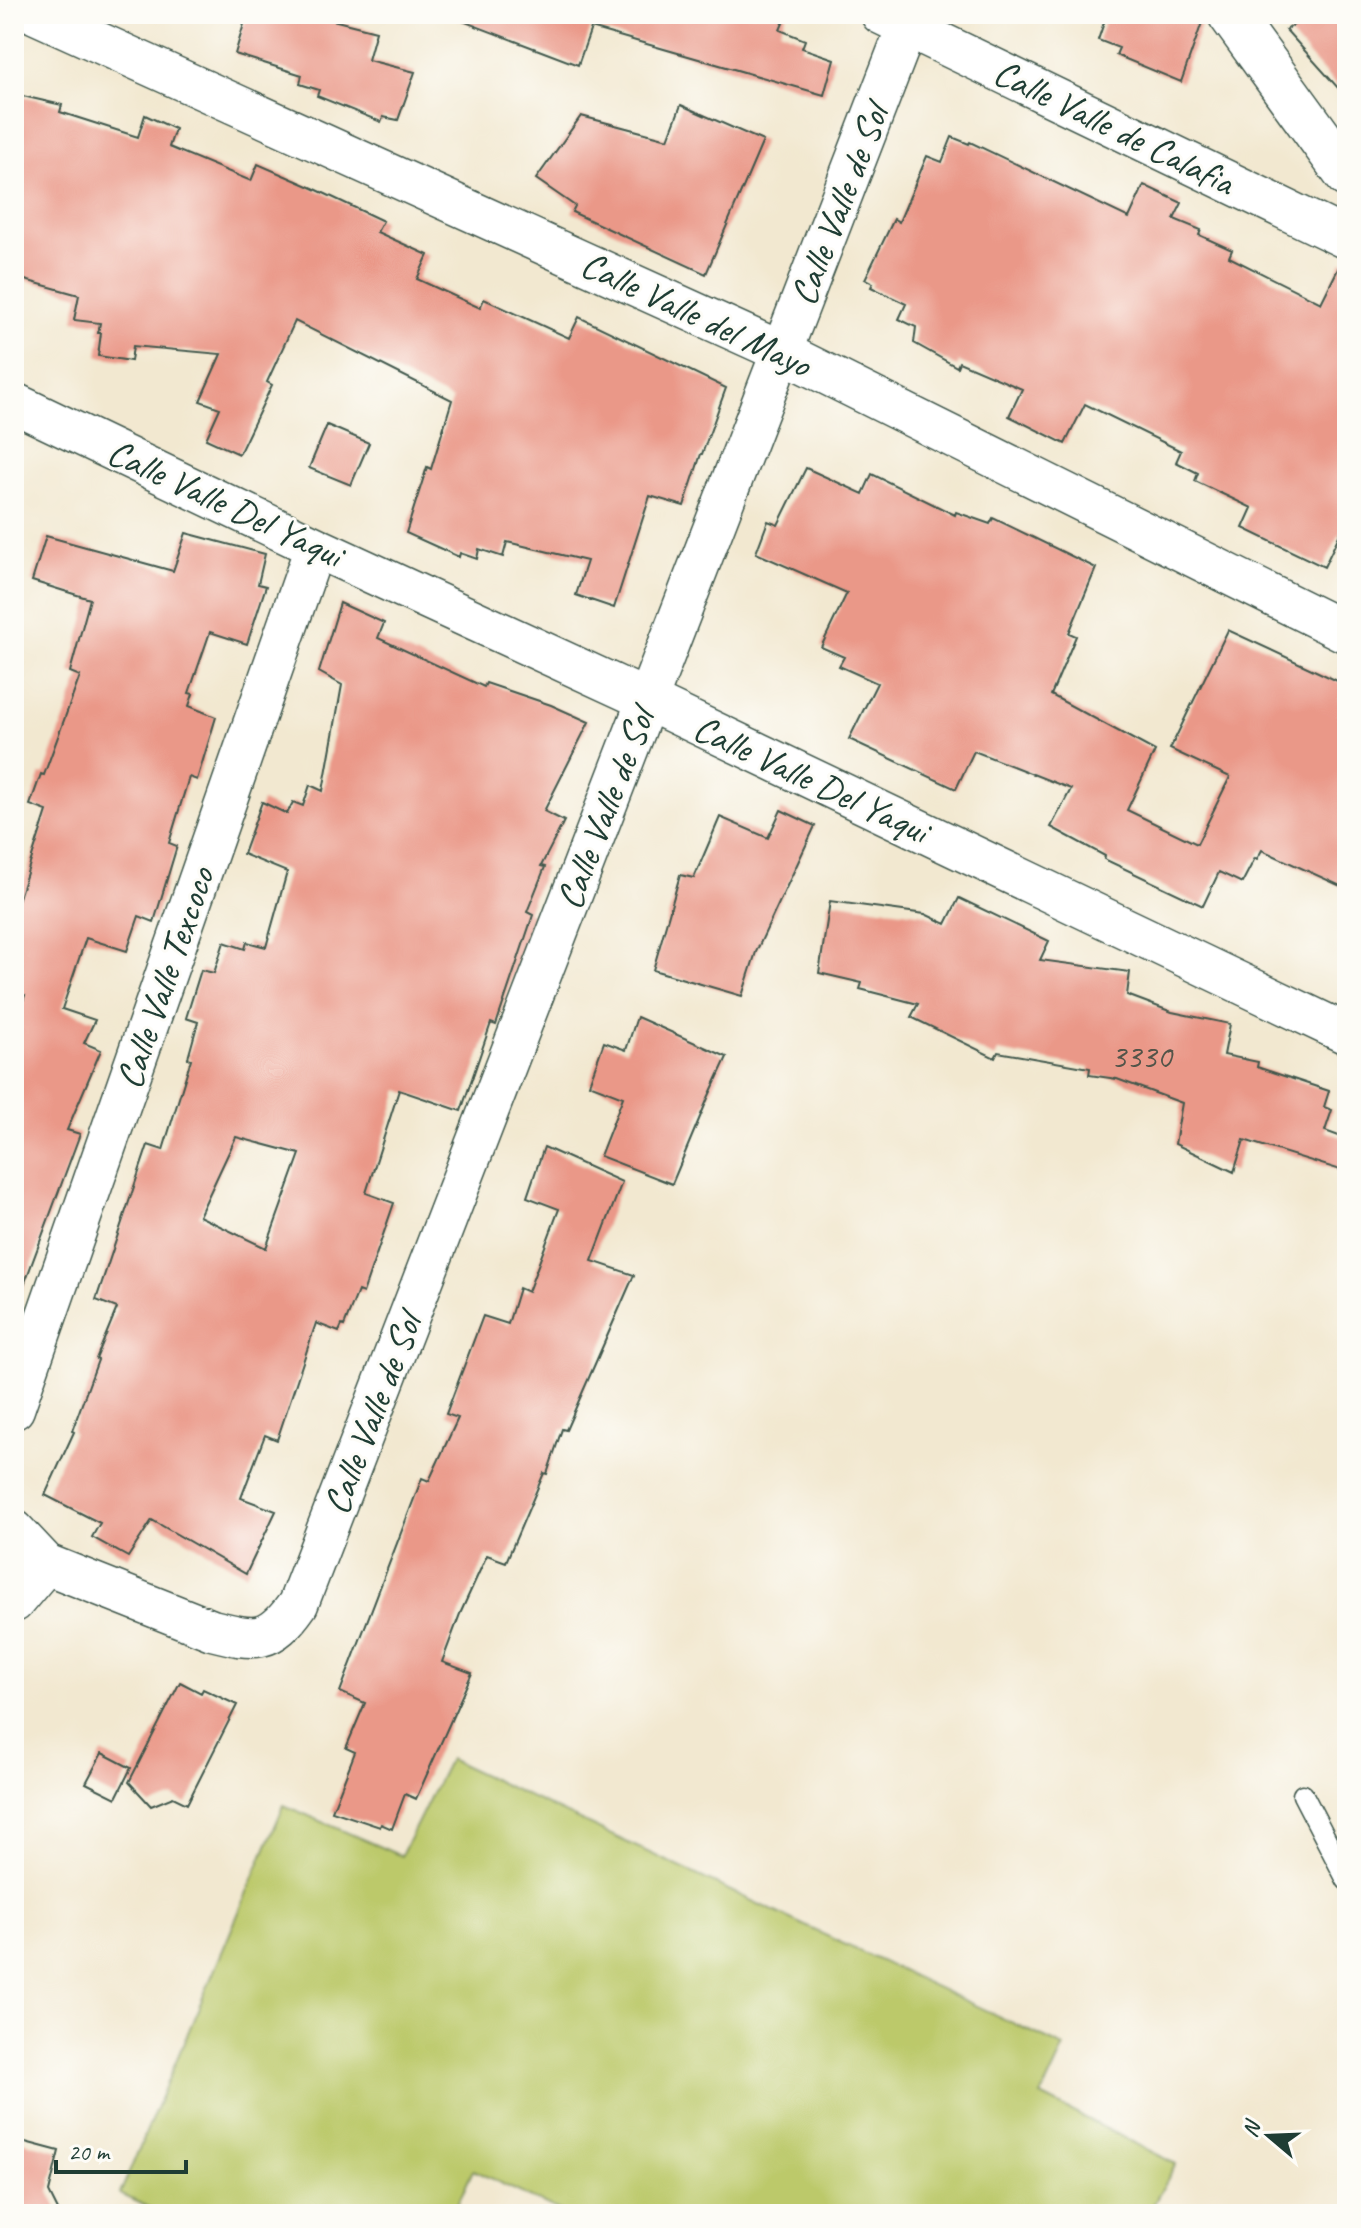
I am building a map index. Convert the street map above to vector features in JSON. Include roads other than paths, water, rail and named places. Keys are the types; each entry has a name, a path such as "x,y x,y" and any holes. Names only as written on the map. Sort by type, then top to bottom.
{"street":[{"name":"Calle Valle del Mayo","path":"36,14 782,352 1347,633"},
{"path":"1230,14 1347,175"},
{"name":"Calle Valle de Sol","path":"46,1564 212,1630 241,1637 265,1637 284,1624 298,1604 782,352 900,18"},
{"name":"Calle Valle de Calafia","path":"900,18 1347,239"},
{"name":"Calle Valle Del Yaqui","path":"14,403 1347,1034"},
{"name":"Calle Valle Texcoco","path":"14,1409 315,547"},
{"path":"14,1530 46,1564 14,1602"}],"lane":[{"path":"1303,1795 1347,1880"}]}
